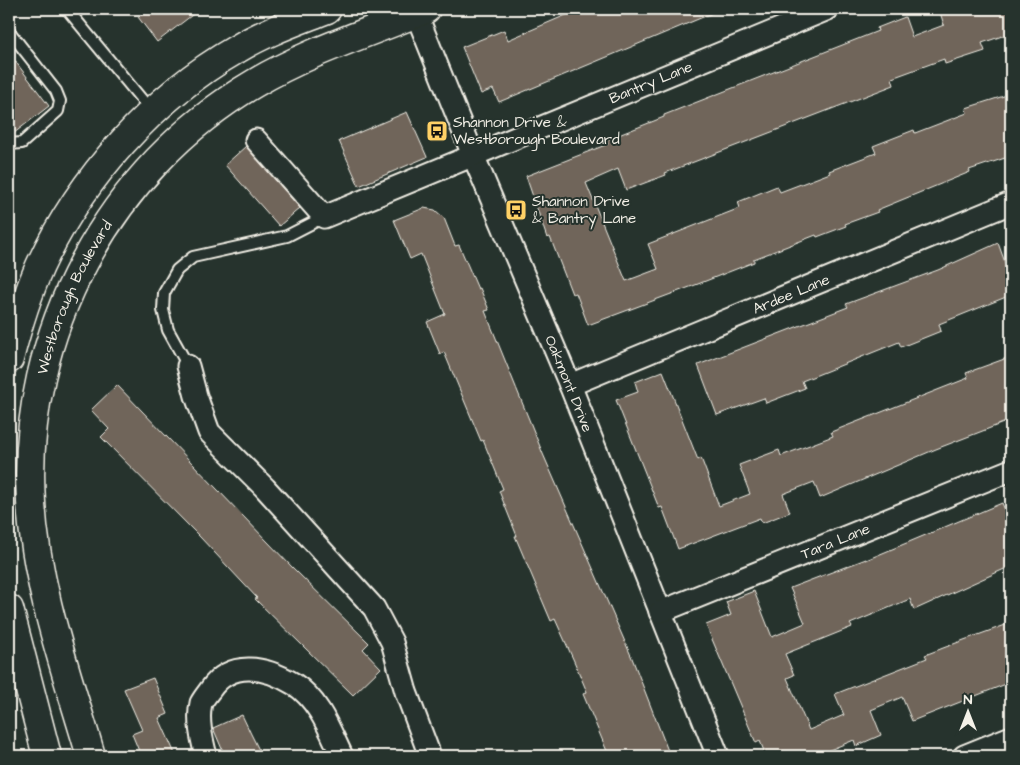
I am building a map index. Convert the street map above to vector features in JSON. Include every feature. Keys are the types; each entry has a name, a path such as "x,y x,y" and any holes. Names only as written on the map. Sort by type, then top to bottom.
{"main road":[{"path":"9,359 18,327 40,266 69,214 103,166 152,113 187,83 237,49 320,10"},
{"name":"Westborough Boulevard","path":"91,756 46,601 36,552 31,502 30,450 36,394 49,340 71,285 99,235 131,192 170,149 212,112 255,83 304,58 417,10"},
{"path":"9,609 47,756"}],"street":[{"name":"Bantry Lane","path":"324,217 828,9"},
{"name":"Oakmont Drive","path":"417,10 473,155 570,385 718,756"},
{"path":"256,140 324,217"},
{"name":"Ardee Lane","path":"570,385 1011,203"},
{"path":"188,366 209,432 265,488 374,608 392,642 406,692 428,756"},
{"name":"Tara Lane","path":"660,612 1011,470"},
{"path":"206,756 201,738 202,702 217,680 237,669 263,669 295,685 322,714 342,756"},
{"path":"964,756 1011,737"}],"lane":[{"path":"67,9 152,113"},
{"path":"9,31 56,91 60,101 58,110 22,143 9,144"},
{"path":"188,366 168,330 163,310 164,293 177,270 193,257 288,236 324,217"}],"building":[{"path":"150,9 200,9 157,42 138,17"},
{"path":"580,9 720,10 499,102 493,89 481,94 462,47 504,30 508,40"},
{"path":"939,9 1011,9 1011,33 982,43 985,51 945,64 944,59 892,78 894,85 665,173 666,175 626,190 618,169 586,183 626,281 658,269 648,244 740,208 738,202 777,186 780,192 830,173 829,171 876,153 873,146 914,130 915,133 967,113 966,108 1007,95 1011,110 1011,156 969,170 970,172 877,210 878,212 845,224 846,226 817,237 816,235 754,259 754,262 588,325 576,293 572,294 550,237 547,238 526,176 608,144 606,140 664,117 664,115 878,31 877,28 905,17 912,37 944,25"},
{"path":"9,53 49,106 9,137"},
{"path":"407,112 427,157 359,186 339,141"},
{"path":"246,146 300,208 279,226 225,165"},
{"path":"424,208 435,210 444,218 455,246 459,245 478,289 480,288 489,310 485,311 543,454 632,658 670,756 609,756 583,694 587,692 574,661 555,619 551,621 515,536 517,536 499,491 503,489 483,440 481,441 444,352 440,354 427,322 445,314 421,254 410,259 394,220"},
{"path":"998,243 1006,265 1011,263 1011,295 939,324 941,331 901,347 899,342 802,381 805,388 766,403 764,398 717,415 698,365 848,307 846,304 938,270"},
{"path":"1007,358 1011,369 1011,420 936,449 820,498 814,482 783,494 790,512 762,523 760,518 678,549 662,507 659,508 616,400 638,392 635,382 663,371 698,460 701,458 719,506 750,494 739,465 779,450 781,456 833,436 831,432 968,378 966,373"},
{"path":"117,385 292,567 369,643 363,649 381,668 353,695 255,599 257,598 200,537 101,437 109,429 91,410"},
{"path":"1002,503 1011,524 1011,566 914,610 910,599 850,624 852,627 785,654 794,675 787,678 809,730 844,715 835,694 927,658 925,655 1011,623 1011,682 912,721 902,697 871,710 881,735 856,746 854,740 815,756 766,756 760,741 756,743 706,625 731,615 726,602 754,591 772,637 805,623 790,588 866,560"},
{"path":"153,678 168,714 159,718 176,756 141,756 132,734 142,730 124,689"},
{"path":"242,715 262,756 225,756 213,728"}],"place":[{"name":"Shannon Drive & Westborough Boulevard","path":"437,131"},
{"name":"Shannon Drive & Bantry Lane","path":"516,210"}]}
